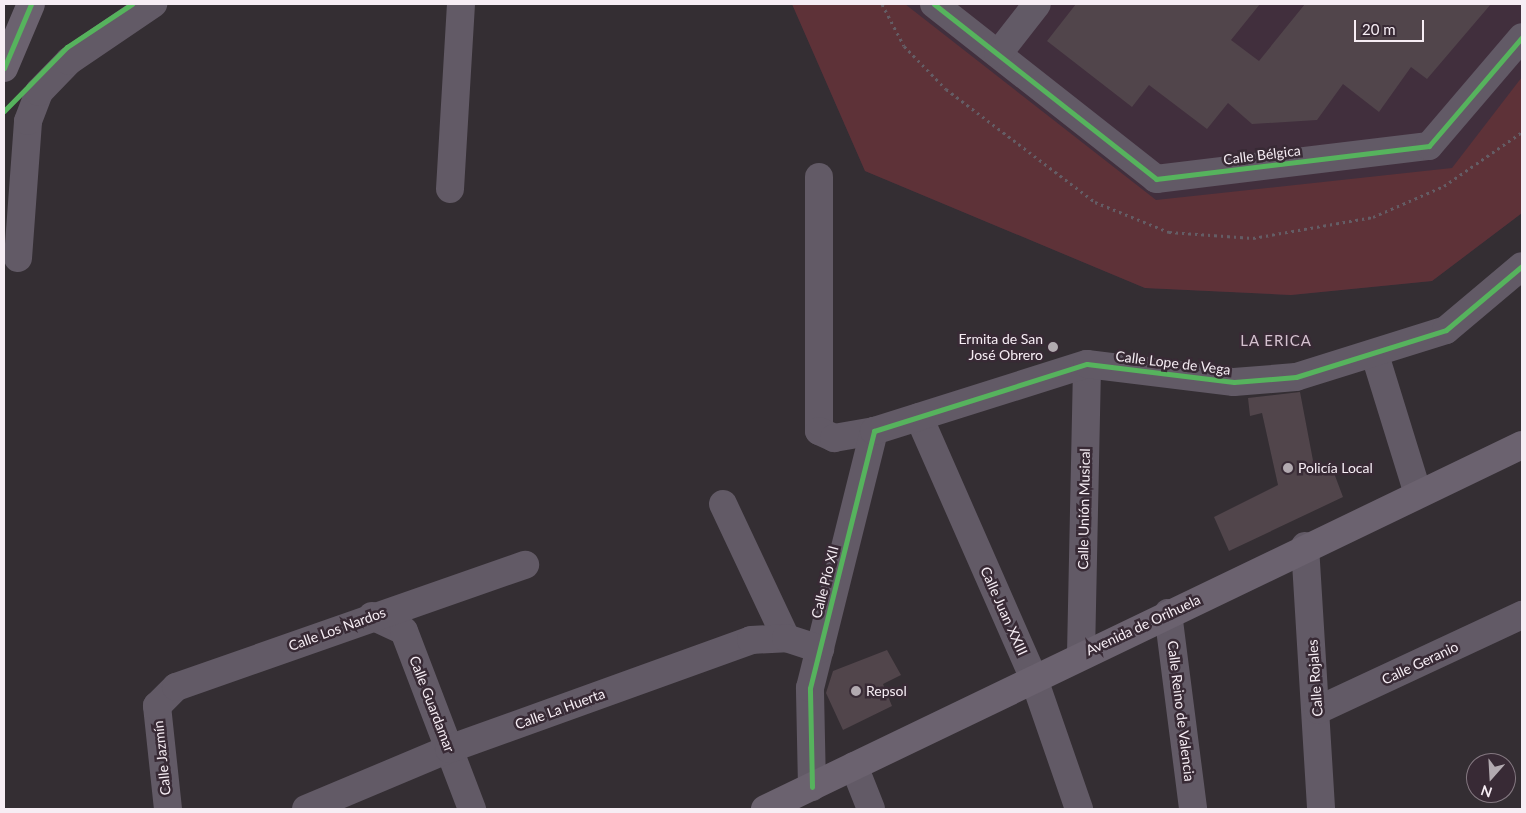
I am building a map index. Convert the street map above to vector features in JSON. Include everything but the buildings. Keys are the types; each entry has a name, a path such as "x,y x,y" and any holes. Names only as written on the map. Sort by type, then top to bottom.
{"main road":[{"path":"4,68 31,4"},
{"name":"Avenida de Orihuela","path":"765,809 1034,679 1081,654 1522,444"}],"street":[{"path":"450,189 461,4"},
{"name":"Calle Bélgica","path":"934,4 1156,179 1429,146 1522,37"},
{"path":"998,54 1037,4"},
{"path":"18,258 28,122 40,92 69,61 142,8"},
{"path":"819,177 819,431 834,438 874,431 919,417"},
{"name":"Calle Lope de Vega","path":"919,417 1087,364 1234,382 1296,376 1375,354 1446,330 1522,266"},
{"path":"1375,354 1418,494"},
{"name":"Calle Unión Musical","path":"1081,654 1087,364"},
{"name":"Calle Juan XXIII","path":"919,417 1034,679 1079,809"},
{"name":"Calle Pío XII","path":"812,787 810,688 874,431"},
{"path":"723,504 786,638"},
{"name":"Calle Rojales","path":"1306,546 1318,710 1321,809"},
{"name":"Calle Los Nardos","path":"157,706 176,687 372,616 525,565"},
{"name":"Calle Reino de Valencia","path":"1168,613 1193,809"},
{"name":"Calle Geranio","path":"1318,710 1522,615"},
{"name":"Calle Guardamar","path":"372,616 404,631 472,809"},
{"name":"Calle La Huerta","path":"306,809 449,749 751,640 786,638 820,649"},
{"name":"Calle Jazmín","path":"157,706 168,809"},
{"path":"854,766 871,809"}],"shaded area":[{"path":"792,4 1522,4 1522,213 1432,281 1291,295 1145,288 865,171"},
{"path":"792,4 905,4 1156,200 1452,168 1522,77 1522,213 1432,281 1291,295 1145,288 865,171"}],"cycle path":[{"path":"4,68 31,4"},
{"path":"4,111 67,47 132,4"},
{"path":"934,4 1156,179 1429,146 1522,37"},
{"path":"812,787 810,688 874,431 1087,364 1234,382 1296,377 1446,330 1522,266"}],"place":[{"name":"Ermita de San José Obrero","path":"1053,347"},
{"name":"Policía Local","path":"1288,468"},
{"name":"Repsol","path":"856,691"}],"district":[{"name":"LA ERICA","path":"1276,341"}]}
